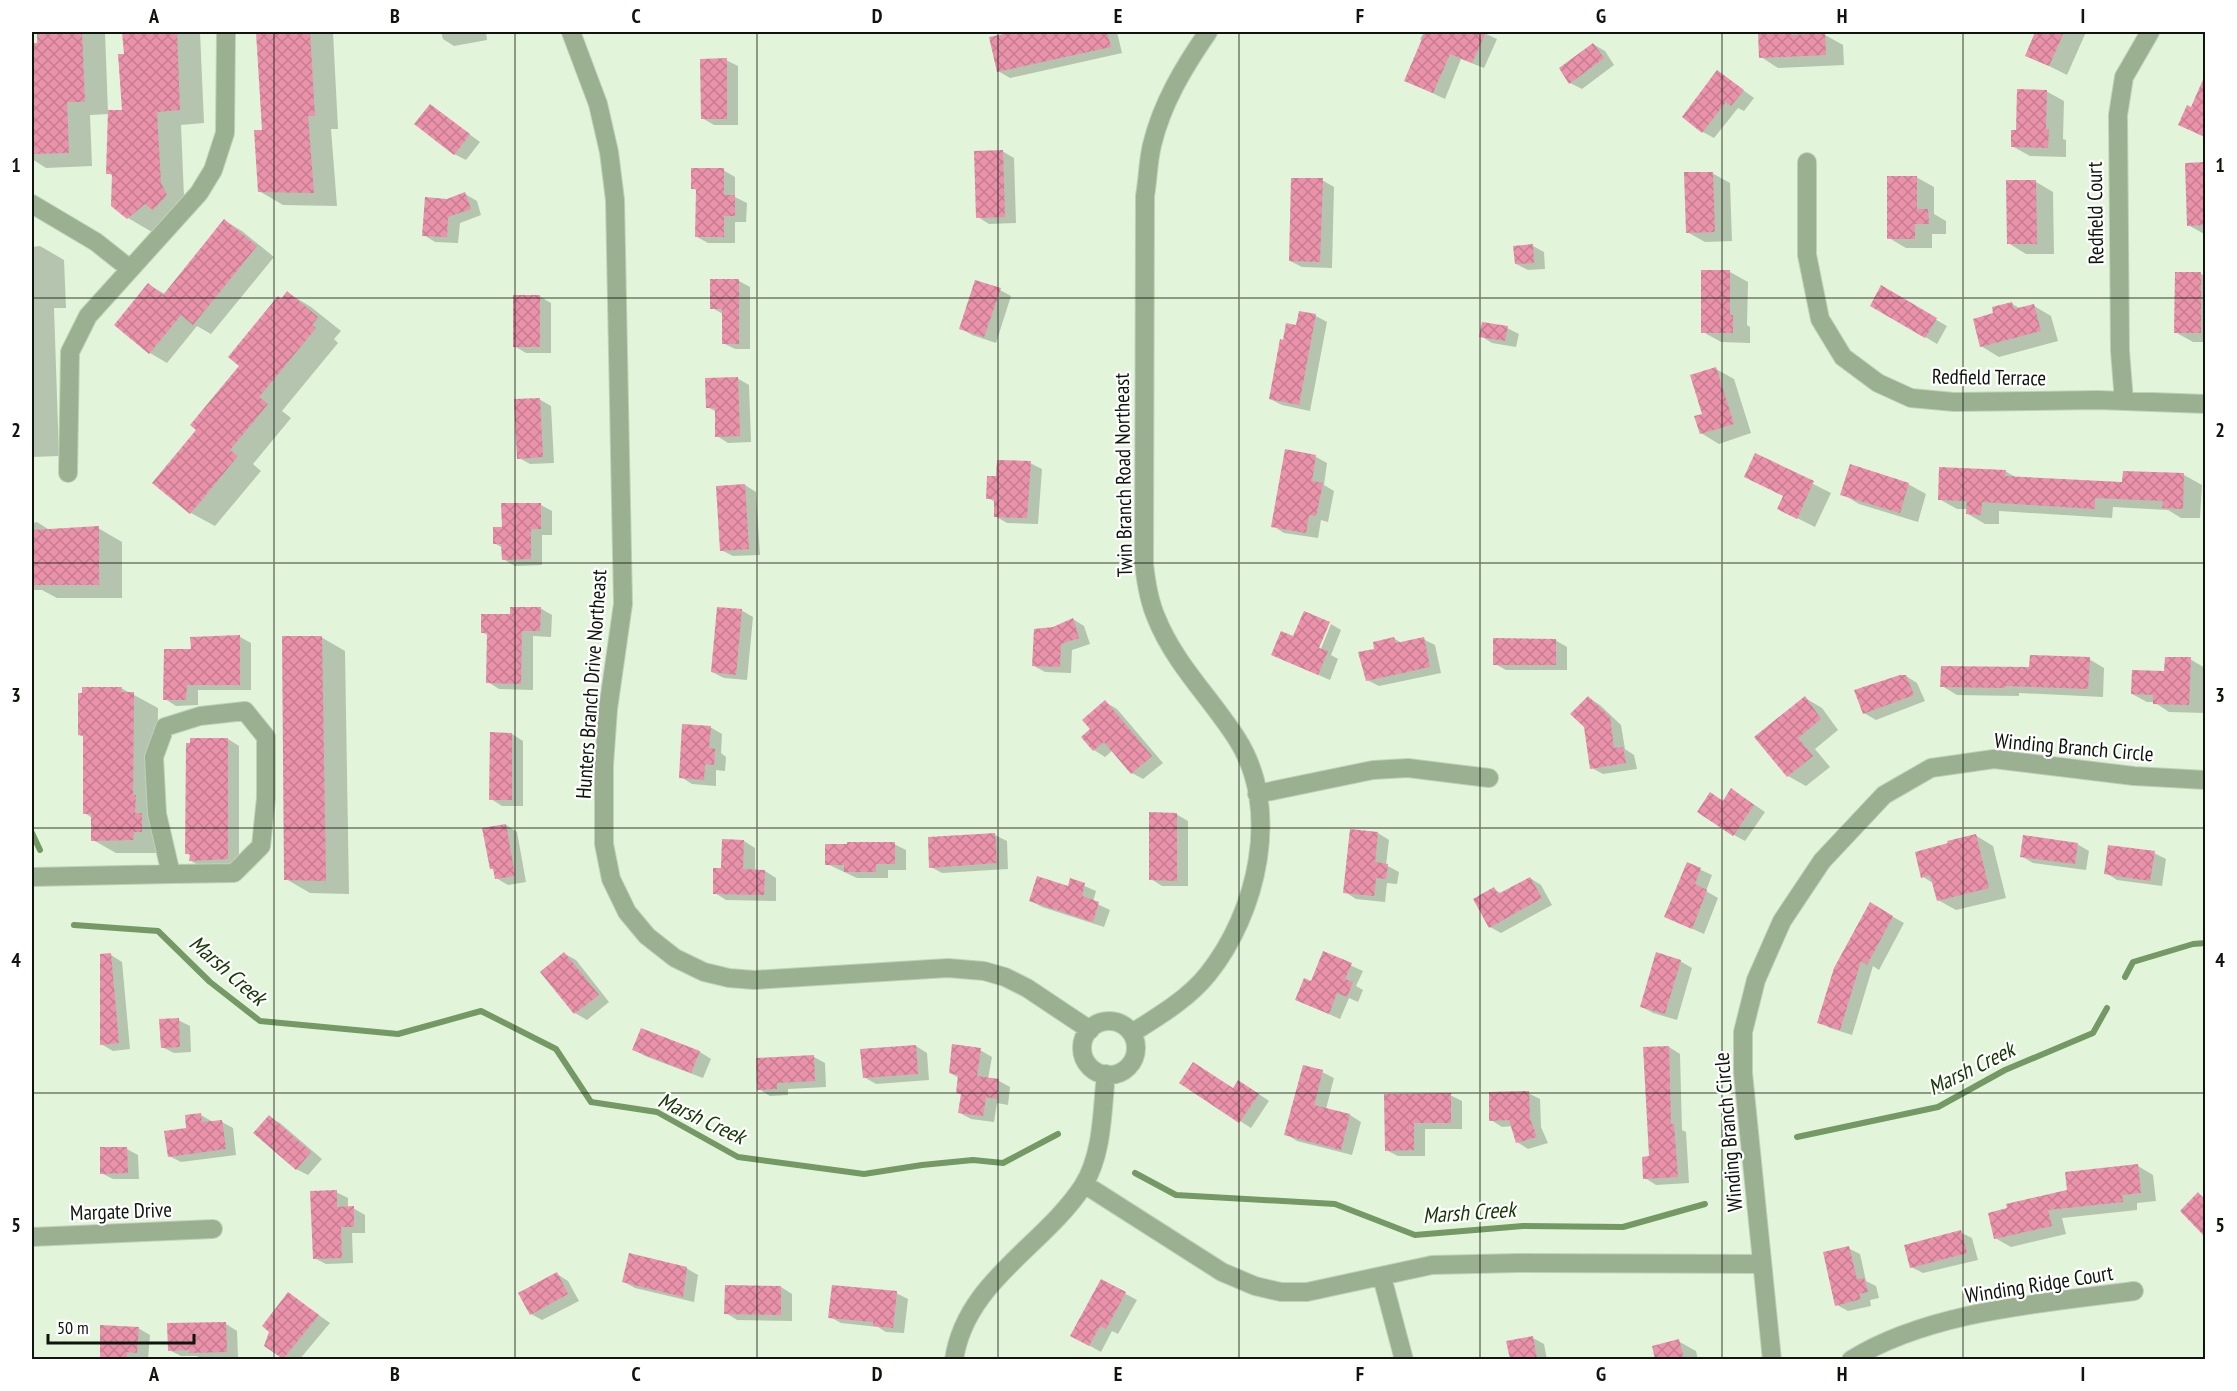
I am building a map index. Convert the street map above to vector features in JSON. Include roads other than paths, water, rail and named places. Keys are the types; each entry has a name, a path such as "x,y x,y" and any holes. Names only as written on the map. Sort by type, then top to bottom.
{"street":[{"path":"68,473 70,352 88,316 199,193 213,170 225,133 226,32"},
{"name":"Hunters Branch Drive Northeast","path":"571,32 598,104 609,152 615,200 623,604 608,709 604,765 604,844 611,879 627,912 647,936 675,958 704,972 729,978 754,980 948,968 984,971 1005,977 1027,988 1090,1030"},
{"name":"Twin Branch Road Northeast","path":"1132,1033 1162,1014 1208,975 1238,928 1251,894 1260,826 1257,794 1250,767 1238,740 1168,644 1155,616 1146,586 1144,564 1145,196 1152,145 1169,96 1190,58 1208,32"},
{"name":"Redfield Court","path":"2124,401 2120,351 2118,115 2124,77 2150,32"},
{"name":"Redfield Terrace","path":"1807,162 1808,255 1820,319 1843,357 1878,383 1911,398 1954,402 2124,401 2205,404"},
{"path":"32,204 96,242 130,269"},
{"path":"32,877 234,873 261,846 266,798 266,737 245,711 200,716 165,728 154,757 158,814 171,874"},
{"name":"Winding Branch Circle","path":"1772,1359 1743,1073 1743,1032 1756,980 1782,921 1830,853 1884,795 1931,768 1994,759 2134,776 2205,780"},
{"path":"1257,794 1373,770 1408,768 1489,778"},
{"path":"1111,1021 1124,1025 1132,1033 1136,1048 1135,1057 1124,1071 1106,1074 1094,1069 1083,1057 1085,1038 1096,1024 1111,1021"},
{"path":"954,1359 964,1328 976,1304 996,1277 1068,1206 1084,1184 1095,1160 1106,1074"},
{"path":"1084,1184 1222,1272 1255,1287 1281,1292 1307,1292 1432,1265 1762,1264"},
{"name":"Margate Drive","path":"32,1237 213,1229"},
{"path":"1382,1277 1404,1359"},
{"name":"Winding Ridge Court","path":"1851,1359 1862,1352 1914,1331 2002,1308 2134,1291"}],"waterway":[{"name":"Marsh Creek","path":"32,833 40,850"},
{"name":"Marsh Creek","path":"74,925 158,931 210,982 260,1021 398,1034 481,1011 556,1049 591,1102 657,1112 738,1157 864,1174 973,1160 1003,1163 1058,1134"},
{"name":"Marsh Creek","path":"2125,977 2133,962 2193,944 2206,943"},
{"name":"Marsh Creek","path":"1797,1137 1938,1107 2005,1070 2093,1033 2107,1008"},
{"name":"Marsh Creek","path":"1135,1173 1176,1195 1335,1204 1415,1235 1523,1226 1623,1227 1705,1204"}]}
